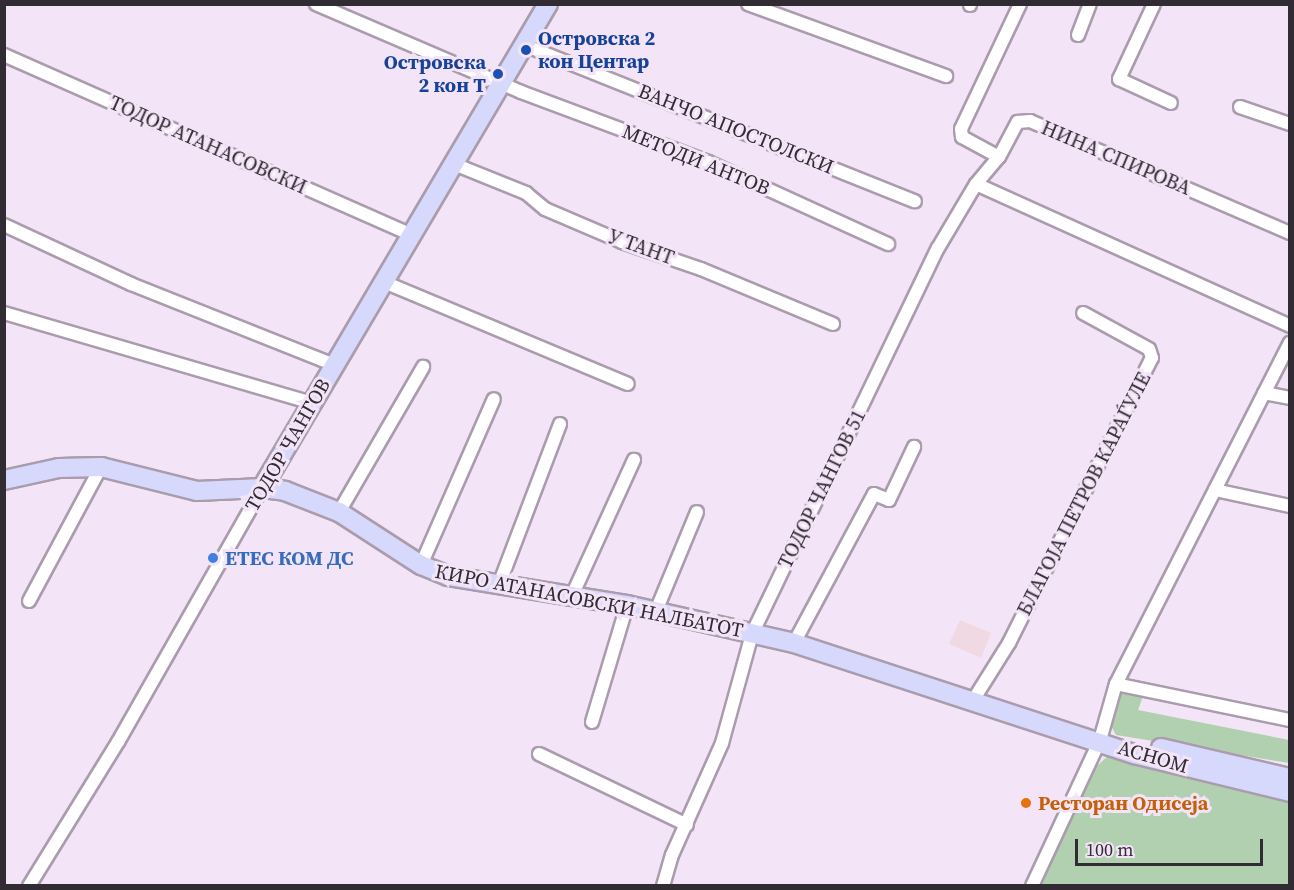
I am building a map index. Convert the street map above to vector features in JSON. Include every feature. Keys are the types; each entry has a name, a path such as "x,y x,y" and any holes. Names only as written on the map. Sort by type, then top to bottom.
{"street":[{"path":"316,4 501,83"},
{"name":"ТОДОР ЧАНГОВ","path":"29,885 118,742 262,488 548,4"},
{"path":"748,4 946,76"},
{"path":"999,157 962,137 961,129 1020,4"},
{"path":"1078,35 1090,4"},
{"path":"1154,4 1119,79 1171,103"},
{"name":"ВАНЧО АПОСТОЛСКИ","path":"524,45 915,201"},
{"name":"ТОДОР АТАНАСОВСКИ","path":"4,55 412,235"},
{"name":"МЕТОДИ АНТОВ","path":"501,83 708,162 888,244"},
{"path":"1240,107 1290,124"},
{"name":"НИНА СПИРОВА","path":"999,157 1018,122 1030,121 1290,233"},
{"name":"ТОДОР ЧАНГОВ 51","path":"663,885 722,743 753,634 938,248 976,184 999,157"},
{"name":"У ТАНТ","path":"454,164 526,193 545,209 611,237 701,269 833,324"},
{"path":"976,184 1290,326"},
{"path":"4,225 131,284 335,365"},
{"path":"384,282 628,384"},
{"path":"4,312 312,403"},
{"name":"БЛАГОЈА ПЕТРОВ КАРАЃУЛЕ","path":"972,702 1010,643 1152,358 1149,349 1083,313"},
{"path":"1032,885 1100,740 1116,684 1290,343"},
{"path":"339,512 423,367"},
{"path":"1264,393 1290,398"},
{"path":"421,566 494,399"},
{"path":"500,582 560,424"},
{"path":"794,643 874,494 889,500 914,447"},
{"path":"571,598 634,460"},
{"path":"29,601 101,467"},
{"name":"КИРО АТАНАСОВСКИ НАЛБАТОТ","path":"4,480 59,468 101,467 197,491 262,488 285,491 339,512 421,566 448,576 500,582 571,598 627,604 794,643 972,702 1100,740"},
{"path":"1215,490 1290,506"},
{"path":"656,611 697,512"},
{"path":"592,722 627,604"},
{"path":"1116,684 1290,720"},
{"name":"АСНОМ","path":"1100,740 1137,742 1290,778"},
{"name":"АСНОМ","path":"1100,740 1134,754 1290,792"},
{"path":"539,754 687,825"}],"shaded area":[{"path":"960,620 991,633 981,658 949,644"}],"green space":[{"path":"1118,693 1143,696 1138,710 1289,740 1289,763 1116,735 1108,720"},
{"path":"1112,752 1289,797 1289,885 1034,886 1096,767"}],"place":[{"name":"Островска 2 кон Центар","path":"526,50"},
{"name":"Островска 2 кон T","path":"498,74"},
{"name":"ЕТЕС КОМ ДС","path":"213,558"},
{"name":"Ресторан Одисеја","path":"1026,803"}]}
